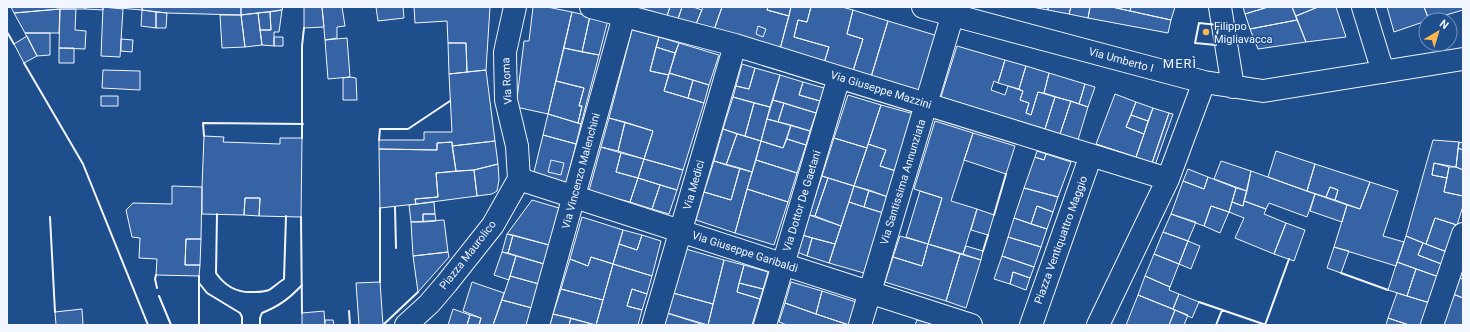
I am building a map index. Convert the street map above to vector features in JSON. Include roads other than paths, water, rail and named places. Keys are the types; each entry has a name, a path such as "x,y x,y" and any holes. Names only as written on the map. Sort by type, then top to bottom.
{"street":[{"name":"Via Roma","path":"515,7 506,52 506,100 517,146 519,179"},
{"name":"Via Giuseppe Mazzini","path":"591,7 735,45 1168,180"},
{"name":"Via Umberto I","path":"923,7 954,11 1204,82 1263,91 1463,59"},
{"path":"1220,7 1233,87"},
{"path":"1363,7 1383,72"},
{"name":"Via Santissima Annunziata","path":"860,325 954,11"},
{"name":"Via Vincenzo Malenchini","path":"538,325 624,16"},
{"name":"Via Medici","path":"653,325 735,45"},
{"name":"Via Dottor De Gaetani","path":"765,325 838,77"},
{"path":"1098,325 1168,180 1204,82"},
{"name":"Piazza Ventiquattro Maggio","path":"1031,325 1091,155"},
{"name":"Via Giuseppe Garibaldi","path":"519,179 971,325"},
{"name":"Piazza Maurolico","path":"407,325 429,304 493,225 519,179"},
{"path":"1432,325 1463,234"}],"place":[{"name":"Filippo Migliavacca","path":"1206,32"}],"district":[{"name":"MERÌ","path":"1180,63"}]}
